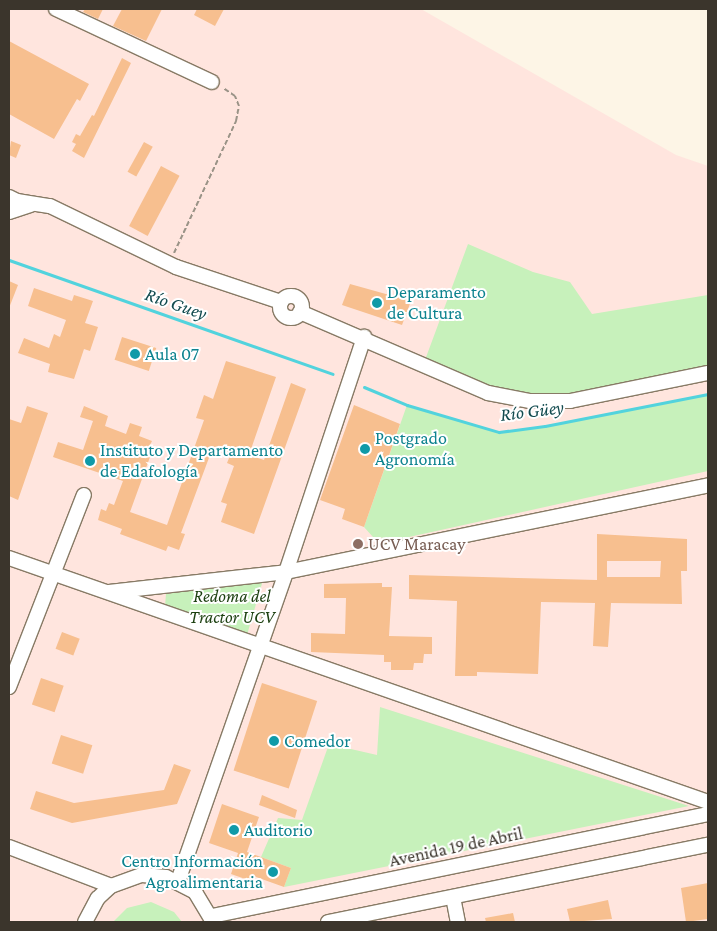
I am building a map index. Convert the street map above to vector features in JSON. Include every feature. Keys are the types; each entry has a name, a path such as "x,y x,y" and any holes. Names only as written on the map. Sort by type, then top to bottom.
{"lane":[{"path":"56,9 212,82"},
{"path":"9,197 50,206 169,264 224,285 281,302 288,296 296,297 301,304 300,312 488,393 530,401 570,401 708,374"},
{"path":"9,212 34,204"},
{"path":"178,881 286,572 364,338"},
{"path":"105,593 286,572 708,485"},
{"path":"9,687 84,495"},
{"path":"9,558 708,802"},
{"name":"Avenida 19 de Abril","path":"212,919 708,814"},
{"path":"328,922 708,845"},
{"path":"9,847 111,886"},
{"path":"85,922 98,898 111,886 142,875 178,881 195,892 212,919"},
{"path":"452,897 458,922"}],"path":[{"path":"169,264 236,121 239,106 235,96 212,82"}],"shaded area":[{"name":"UCV Maracay","path":"9,9 421,9 676,155 708,166 708,922 9,922"}],"green space":[{"path":"468,244 533,272 570,282 592,314 708,295 708,369 569,398 532,397 489,390 425,360"},
{"path":"708,394 708,471 400,539 373,537 364,527 407,405 499,432 545,426"},
{"name":"Redoma del Tractor UCV","path":"263,580 247,635 165,606 166,594"},
{"path":"380,707 689,806 284,887 291,868 261,857 278,818 302,820 329,744 377,755"},
{"path":"151,902 174,912 182,922 113,922 127,908"}],"building":[{"path":"85,9 103,9 98,19 83,12"},
{"path":"122,9 162,9 146,41 113,26"},
{"path":"197,9 224,9 215,26 194,15"},
{"path":"9,41 89,84 80,101 77,99 54,139 9,114"},
{"path":"122,58 131,63 84,158 72,151 76,144 72,142 76,134 80,136 92,115 94,116"},
{"path":"11,141 21,145 16,158 9,155"},
{"path":"144,142 153,147 136,177 128,172"},
{"path":"161,166 180,176 148,236 129,226"},
{"path":"9,281 18,285 9,308"},
{"name":"Deparamento de Cultura","path":"350,284 411,301 402,325 342,305"},
{"path":"34,288 72,301 74,295 93,301 85,323 98,327 90,351 84,349 74,379 48,372 50,364 18,353 24,338 49,348 54,334 60,337 66,320 28,306"},
{"name":"Aula 07","path":"122,337 156,348 149,371 115,360"},
{"name":"Instituto y Departamento de Edafología","path":"226,361 276,377 249,455 264,460 291,383 306,389 254,534 221,522 227,504 221,502 234,466 227,463 231,453 213,447 181,533 185,534 179,550 168,546 166,551 120,534 122,529 98,520 101,509 106,511 109,503 114,505 123,481 53,457 58,442 83,450 93,421 80,417 84,406 108,416 105,426 126,434 130,423 142,427 139,436 152,441 150,445 154,446 130,512 167,525 204,420 196,418 204,395 213,399"},
{"name":"Postgrado Agronomía","path":"354,405 400,424 364,527 342,519 345,509 320,500"},
{"path":"27,406 48,413 18,500 9,496 9,419 21,423"},
{"path":"597,534 687,539 687,571 681,571 682,604 611,603 608,647 593,646 595,603 541,602 538,674 477,672 477,676 455,676 457,601 409,599 409,575 597,580","holes":["607,561 661,561 660,577 607,577"]},
{"path":"382,583 382,587 392,587 389,636 432,637 432,654 424,654 423,663 414,663 413,670 391,670 391,662 384,662 384,655 311,652 311,633 345,634 346,598 324,598 324,584"},
{"path":"62,632 80,639 73,656 56,649"},
{"path":"41,678 64,686 55,712 32,704"},
{"name":"Comedor","path":"262,683 317,701 289,788 234,770"},
{"path":"61,735 92,745 83,774 52,764"},
{"path":"174,764 191,770 177,804 72,823 30,809 36,791 74,803 164,790"},
{"path":"262,795 297,810 295,818 259,805"},
{"path":"222,804 259,817 247,852 291,868 284,887 253,876 251,881 231,874 238,853 209,843"},
{"path":"708,883 708,919 686,922 681,888"},
{"path":"608,900 612,919 570,922 567,909"},
{"path":"513,913 515,922 486,922 485,918"}],"waterway":[{"name":"Río Guey","path":"9,260 333,374"},
{"name":"Río Güey","path":"364,387 407,405 499,432 545,426 708,394"}],"place":[{"name":"Deparamento de Cultura","path":"377,303"},
{"name":"Aula 07","path":"135,354"},
{"name":"Postgrado Agronomía","path":"365,449"},
{"name":"Instituto y Departamento de Edafología","path":"90,461"},
{"name":"UCV Maracay","path":"358,544"},
{"name":"Comedor","path":"274,741"},
{"name":"Auditorio","path":"234,830"},
{"name":"Centro Información Agroalimentaria","path":"273,872"}]}
